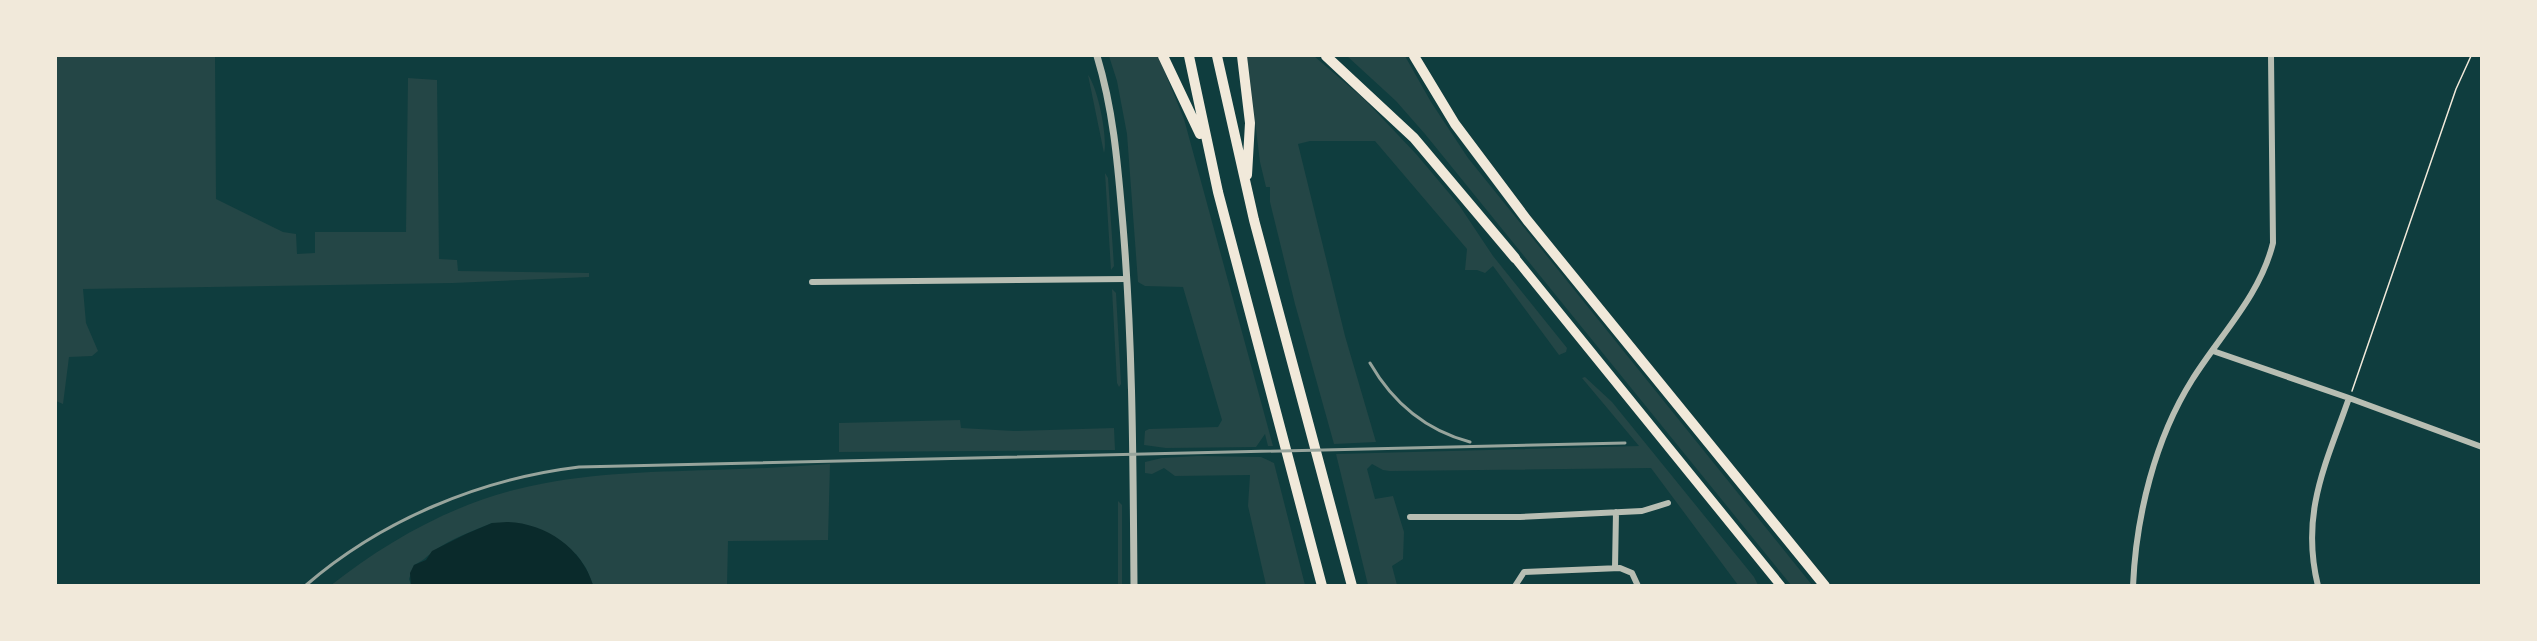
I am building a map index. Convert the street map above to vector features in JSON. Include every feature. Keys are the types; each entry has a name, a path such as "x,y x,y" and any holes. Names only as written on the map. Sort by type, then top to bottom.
{"highway":[{"path":"1163,56 1208,151"},
{"path":"1189,56 1208,151 1322,585"},
{"path":"1217,56 1268,274 1352,585"},
{"path":"1242,56 1250,123 1246,187"},
{"path":"1326,56 1414,138 1614,379 1777,582"},
{"path":"1414,56 1455,124 1520,211 1623,341 1825,585"}],"street":[{"path":"1097,56 1114,127 1127,279 1132,369 1134,585"},
{"path":"2133,585 2139,528 2163,441 2192,380 2258,284 2267,266 2273,243 2271,56"},
{"path":"812,282 1127,279"},
{"path":"2213,351 2481,447"},
{"path":"2319,585 2312,547 2311,518 2319,484 2349,398"},
{"path":"1410,517 1520,517 1642,511 1668,503"},
{"path":"1615,568 1616,512"},
{"path":"1515,585 1524,572 1615,568 1626,569 1632,573 1638,585"}],"path":[{"path":"2349,398 2456,89 2471,56"}],"shaded area":[{"path":"56,56 215,56 216,199 283,232 296,234 297,254 315,253 315,232 406,232 408,78 437,80 439,259 457,260 458,271 589,273 589,277 453,283 83,289 86,323 98,351 92,356 69,357 63,404 56,401"},
{"path":"1109,56 1158,56 1161,63 1184,119 1273,446 1268,446 1265,434 1256,447 1166,448 1144,445 1145,431 1149,429 1218,427 1222,420 1183,287 1145,286 1138,282 1127,134 1117,81"},
{"path":"1247,56 1314,56 1364,99 1417,155 1459,205 1493,256 1567,348 1566,352 1559,355 1493,266 1485,273 1465,270 1467,249 1375,141 1310,141 1298,144 1345,336 1376,442 1334,444 1295,304 1270,202 1270,187 1266,187 1260,162"},
{"path":"1347,56 1405,56 1431,102 1468,158 1812,585 1791,585 1425,134 1396,101"},
{"path":"1088,75 1092,81 1101,113 1105,136 1104,153"},
{"path":"1105,173 1108,178 1114,266 1111,270"},
{"path":"1112,289 1116,293 1121,384 1119,387 1117,383"},
{"path":"1585,377 1612,402 1754,577 1758,585 1738,585 1651,468 1390,471 1372,464 1367,469 1375,499 1393,496 1404,532 1403,559 1392,566 1397,585 1368,585 1336,454 1639,446 1582,378"},
{"path":"960,420 961,428 1014,431 1114,428 1115,450 839,452 839,423"},
{"path":"1261,457 1274,463 1305,585 1266,585 1248,506 1250,475 1175,476 1164,468 1152,474 1145,473 1145,462 1162,458"},
{"path":"830,464 828,540 728,541 727,585 593,585 586,568 576,554 492,523 447,543 414,565 409,579 411,585 330,586 373,555 419,527 467,505 518,489 615,474"},
{"path":"1118,501 1122,505 1122,586 1118,585"},
{"path":"507,522 535,527 560,540 580,560 593,585 411,585 410,573 414,565 426,560 432,551 492,523"}],"railway":[{"path":"1370,363 1389,391 1412,413 1439,430 1470,442"},
{"path":"305,586 366,541 433,506 505,481 579,467 1625,443"}]}
